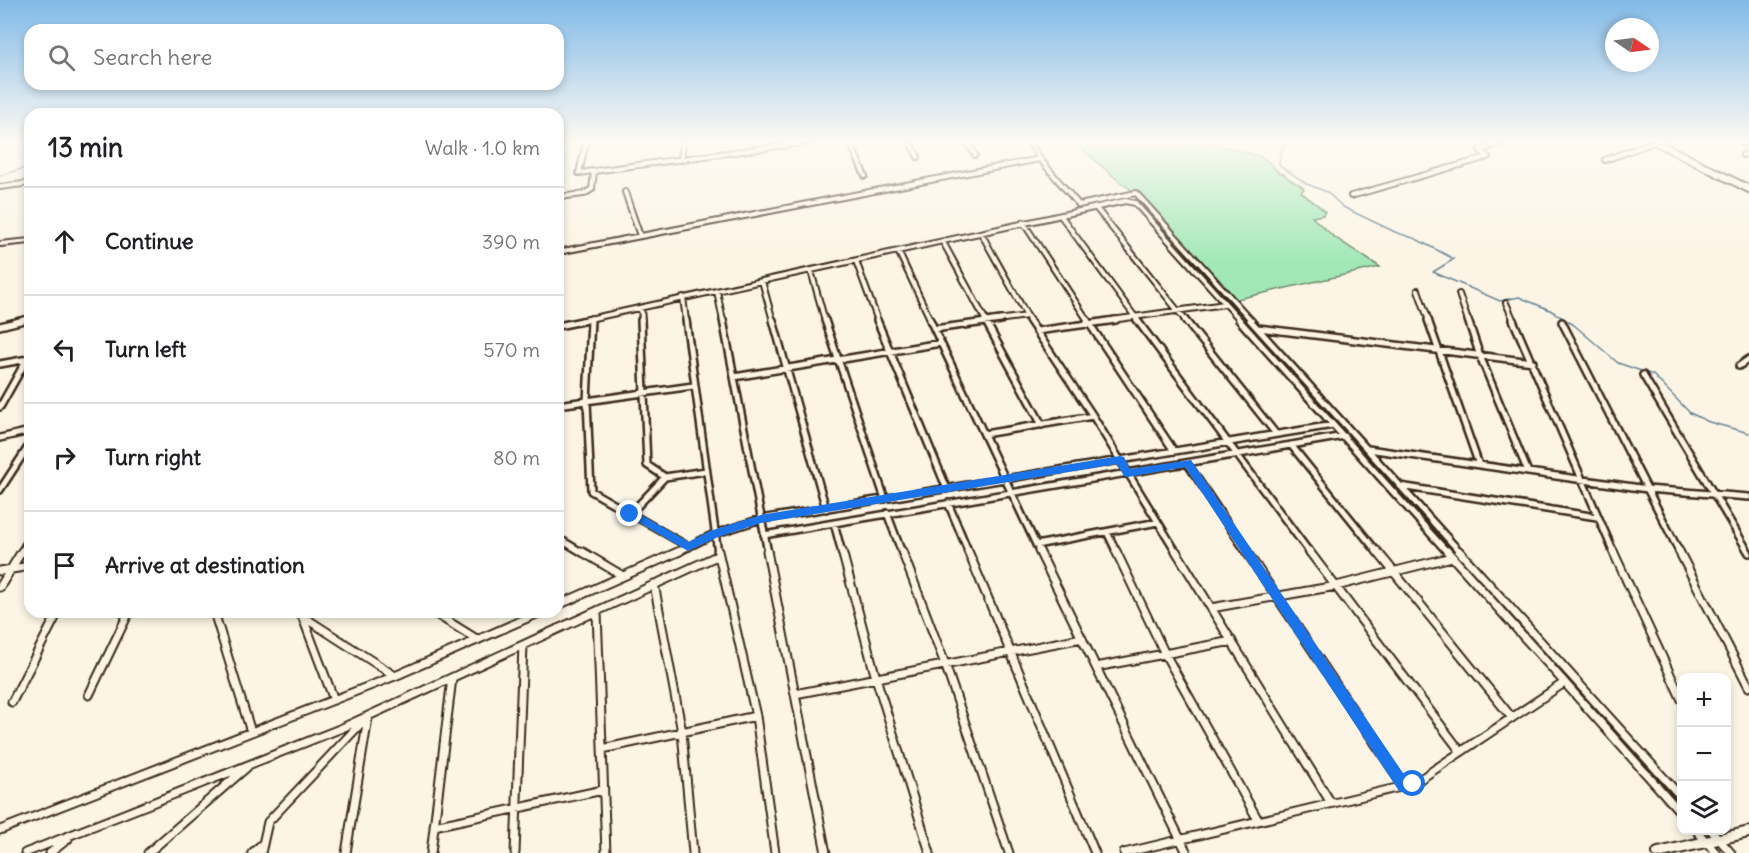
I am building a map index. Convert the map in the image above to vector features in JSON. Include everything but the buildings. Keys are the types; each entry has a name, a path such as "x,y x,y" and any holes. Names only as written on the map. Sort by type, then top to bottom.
{"street":[{"path":"564,196 584,194 592,189 593,182"},
{"path":"564,251 921,182"},
{"path":"1059,182 1079,205 1136,193 1677,792"},
{"path":"1351,196 1401,182"},
{"path":"1735,182 1749,189"},
{"path":"0,187 24,184"},
{"path":"625,192 639,236"},
{"path":"564,325 683,297 943,242 1023,222 1125,201 1135,203 1677,808"},
{"path":"1096,208 1276,434"},
{"path":"1061,216 1236,454 1461,752"},
{"path":"1023,222 1174,451"},
{"path":"981,233 1027,316 1093,416 1331,803"},
{"path":"0,244 24,242"},
{"path":"943,242 1042,425"},
{"path":"898,251 1036,545 1187,853"},
{"path":"856,261 890,352 947,489"},
{"path":"810,271 837,361 885,499"},
{"path":"762,281 826,509"},
{"path":"1418,290 1479,465"},
{"path":"717,291 826,853"},
{"path":"1459,294 1480,356 1528,472"},
{"path":"683,297 714,534 756,716 775,853"},
{"path":"1506,303 1597,517 1677,689"},
{"path":"1037,331 1225,304"},
{"path":"641,308 647,465 665,477"},
{"path":"934,328 987,323 1027,316"},
{"path":"591,318 587,401 591,491 688,547"},
{"path":"0,326 24,320"},
{"path":"1562,322 1749,687"},
{"path":"1258,328 1533,362"},
{"path":"734,377 941,343"},
{"path":"1740,366 1749,358"},
{"path":"0,364 24,360"},
{"path":"0,407 24,367"},
{"path":"1643,375 1749,553"},
{"path":"564,404 693,386"},
{"path":"984,434 1093,416"},
{"path":"564,602 714,534 761,519 1333,424"},
{"path":"0,438 24,432"},
{"path":"764,535 1344,436"},
{"path":"1291,445 1512,718"},
{"path":"1368,449 1647,489 1749,497"},
{"path":"0,490 24,453"},
{"path":"1187,463 1404,786"},
{"path":"630,514 665,477 706,471"},
{"path":"1400,486 1597,517"},
{"path":"948,503 1095,853"},
{"path":"887,513 945,664 1009,853"},
{"path":"1036,545 1158,522"},
{"path":"834,523 876,678 930,853"},
{"path":"1107,532 1165,654 1258,820"},
{"path":"564,541 624,576"},
{"path":"0,587 24,546"},
{"path":"25,853 368,716 719,555"},
{"path":"1211,608 1336,586 1452,557"},
{"path":"0,571 24,567"},
{"path":"654,584 682,732 693,853"},
{"path":"597,612 606,853"},
{"path":"12,702 55,618"},
{"path":"89,695 126,618"},
{"path":"216,618 251,732"},
{"path":"301,618 334,700"},
{"path":"305,618 395,676"},
{"path":"443,618 478,640"},
{"path":"0,830 395,676 528,618"},
{"path":"795,694 1082,638"},
{"path":"1096,667 1232,641"},
{"path":"515,853 523,645"},
{"path":"431,853 452,678"},
{"path":"1124,853 1413,784 1564,683"},
{"path":"261,853 268,822 368,716"},
{"path":"346,853 368,716"},
{"path":"602,749 756,716"},
{"path":"148,853 250,764"},
{"path":"434,826 603,790"},
{"path":"1658,853 1712,837 1749,832"},
{"path":"50,853 74,834"},
{"path":"1712,837 1716,853"},
{"path":"1712,837 1731,853"},
{"path":"252,853 263,843"}],"green space":[{"path":"1120,182 1294,182 1304,189 1301,192 1325,211 1323,215 1312,217 1334,237 1380,267 1233,300 1136,193"}],"waterway":[{"path":"1304,182 1327,192 1343,207 1395,232 1416,239 1454,259 1433,272 1500,301 1519,297 1550,310 1574,325 1618,363 1653,375 1690,413 1709,422 1749,433"}],"route":[{"path":"630,514 688,547 714,534 761,519 1120,460 1128,473 1187,463 1404,786 1413,784"}]}
